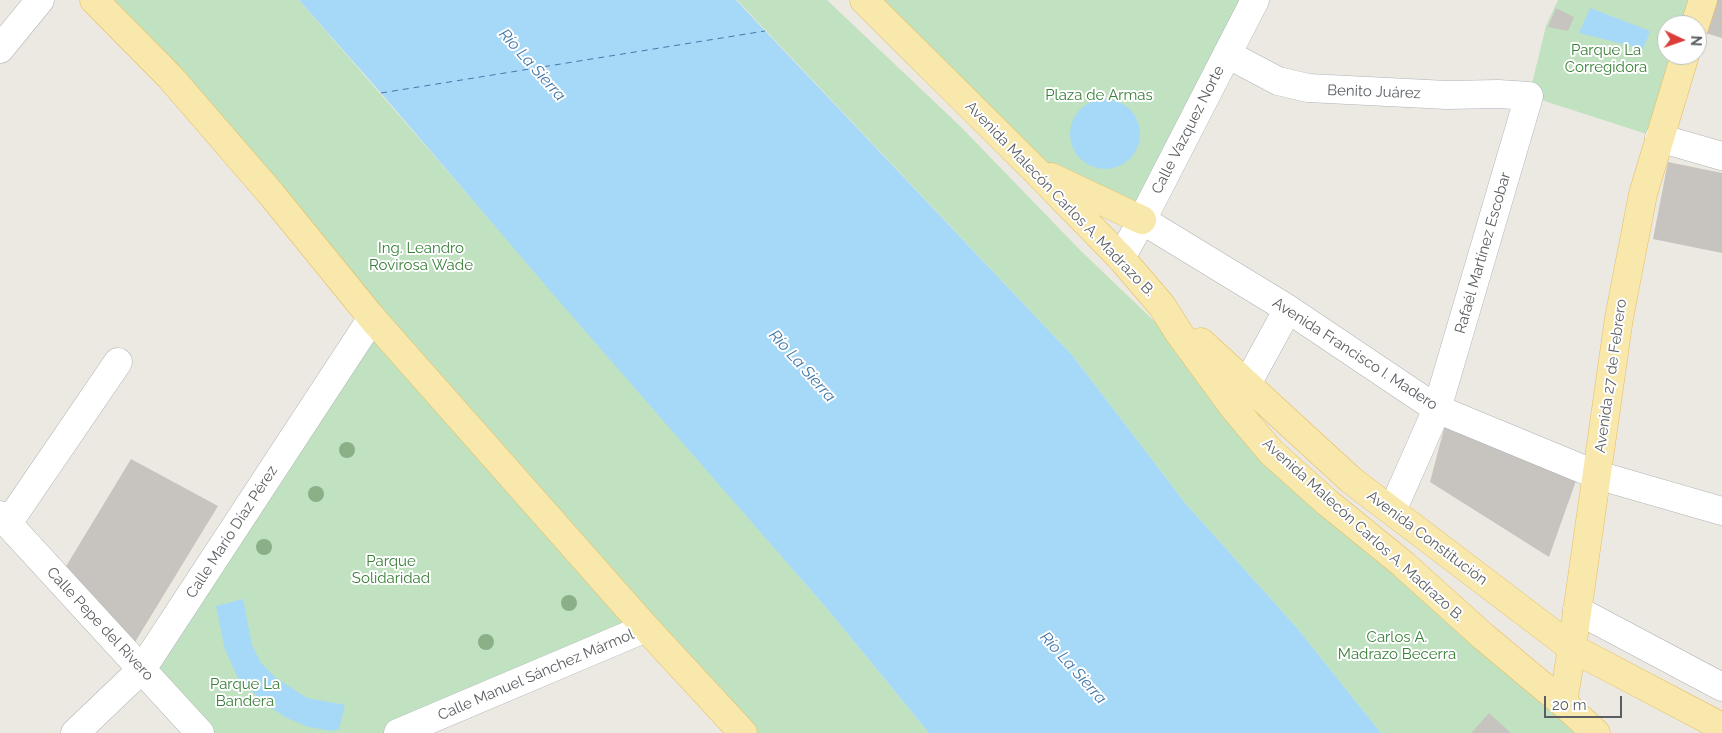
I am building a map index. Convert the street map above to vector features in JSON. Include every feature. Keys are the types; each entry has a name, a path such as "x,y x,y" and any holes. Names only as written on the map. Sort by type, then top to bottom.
{"main road":[{"path":"94,0 170,77 272,195 372,318 646,628 743,733"},
{"name":"Avenida Malecón Carlos A. Madrazo B.","path":"864,0 1121,258 1162,306 1179,333 1241,397 1271,452 1403,564 1484,637 1596,733"},
{"path":"1698,15 1703,0"},
{"name":"Avenida 27 de Febrero","path":"1563,703 1619,318 1643,194 1682,65"},
{"name":"Avenida Francisco I. Madero","path":"1034,169 1142,220"},
{"name":"Avenida Constitución","path":"1241,397 1572,648 1718,728"}],"street":[{"path":"0,49 40,0"},
{"name":"Calle Vazquez Norte","path":"1121,258 1255,0"},
{"name":"Benito Juárez","path":"1227,54 1278,81 1308,88 1447,95 1498,94 1529,96"},
{"name":"Rafaél Martínez Escobar","path":"1392,511 1437,409 1529,96"},
{"path":"1659,138 1722,156"},
{"name":"Avenida Francisco I. Madero","path":"1142,220 1288,309 1437,409 1597,474 1722,511"},
{"path":"1241,397 1288,309"},
{"name":"Calle Mario Díaz Pérez","path":"75,733 142,669 372,318"},
{"path":"4,519 118,362"},
{"name":"Calle Pepe del Rivero","path":"4,519 200,733"},
{"path":"1577,610 1721,686 1718,728"},
{"name":"Calle Manuel Sánchez Mármol","path":"398,733 646,628"}],"green space":[{"path":"93,0 299,0 829,611 929,733 743,733 646,628 399,733 200,733 142,669 372,318"},
{"name":"Carlos A. Madrazo Becerra","path":"737,0 827,0 961,127 1080,250 1484,637 1596,733 1381,733 1297,628 1186,504 1072,355"},
{"name":"Plaza de Armas","path":"864,0 1255,0 1142,220 1034,169"},
{"name":"Parque La Corregidora","path":"1558,0 1703,0 1698,15 1657,15 1657,65 1682,65 1659,138 1529,96 1546,26"}],"water":[{"name":"Río La Sierra","path":"299,0 736,0 1072,355 1186,504 1297,628 1381,733 929,733 829,611"},
{"path":"1590,8 1650,31 1643,49 1579,33"},
{"path":"1105,99 1118,102 1130,109 1137,121 1140,134 1137,147 1130,159 1118,166 1105,169 1092,166 1080,159 1073,147 1070,134 1073,121 1080,109 1092,102"},
{"path":"243,599 252,645 261,663 275,677 307,698 345,705 339,729 332,731 308,727 285,717 264,703 238,678 225,650 216,606"}],"building":[{"path":"1711,0 1722,0 1722,38 1707,34 1707,15"},
{"path":"1556,8 1574,17 1568,31 1548,27"},
{"path":"1668,162 1722,173 1722,253 1653,239"},
{"path":"1445,425 1577,478 1549,557 1430,482"},
{"path":"131,459 218,506 132,647 62,573"},
{"path":"1489,713 1511,733 1471,733"}],"ferry route":[{"path":"381,93 765,31"}],"park label":[{"name":"Ing. Leandro Rovirosa Wade","path":"421,256"},
{"name":"Parque Solidaridad","path":"391,570"},
{"name":"Parque La Bandera","path":"245,692"}]}
